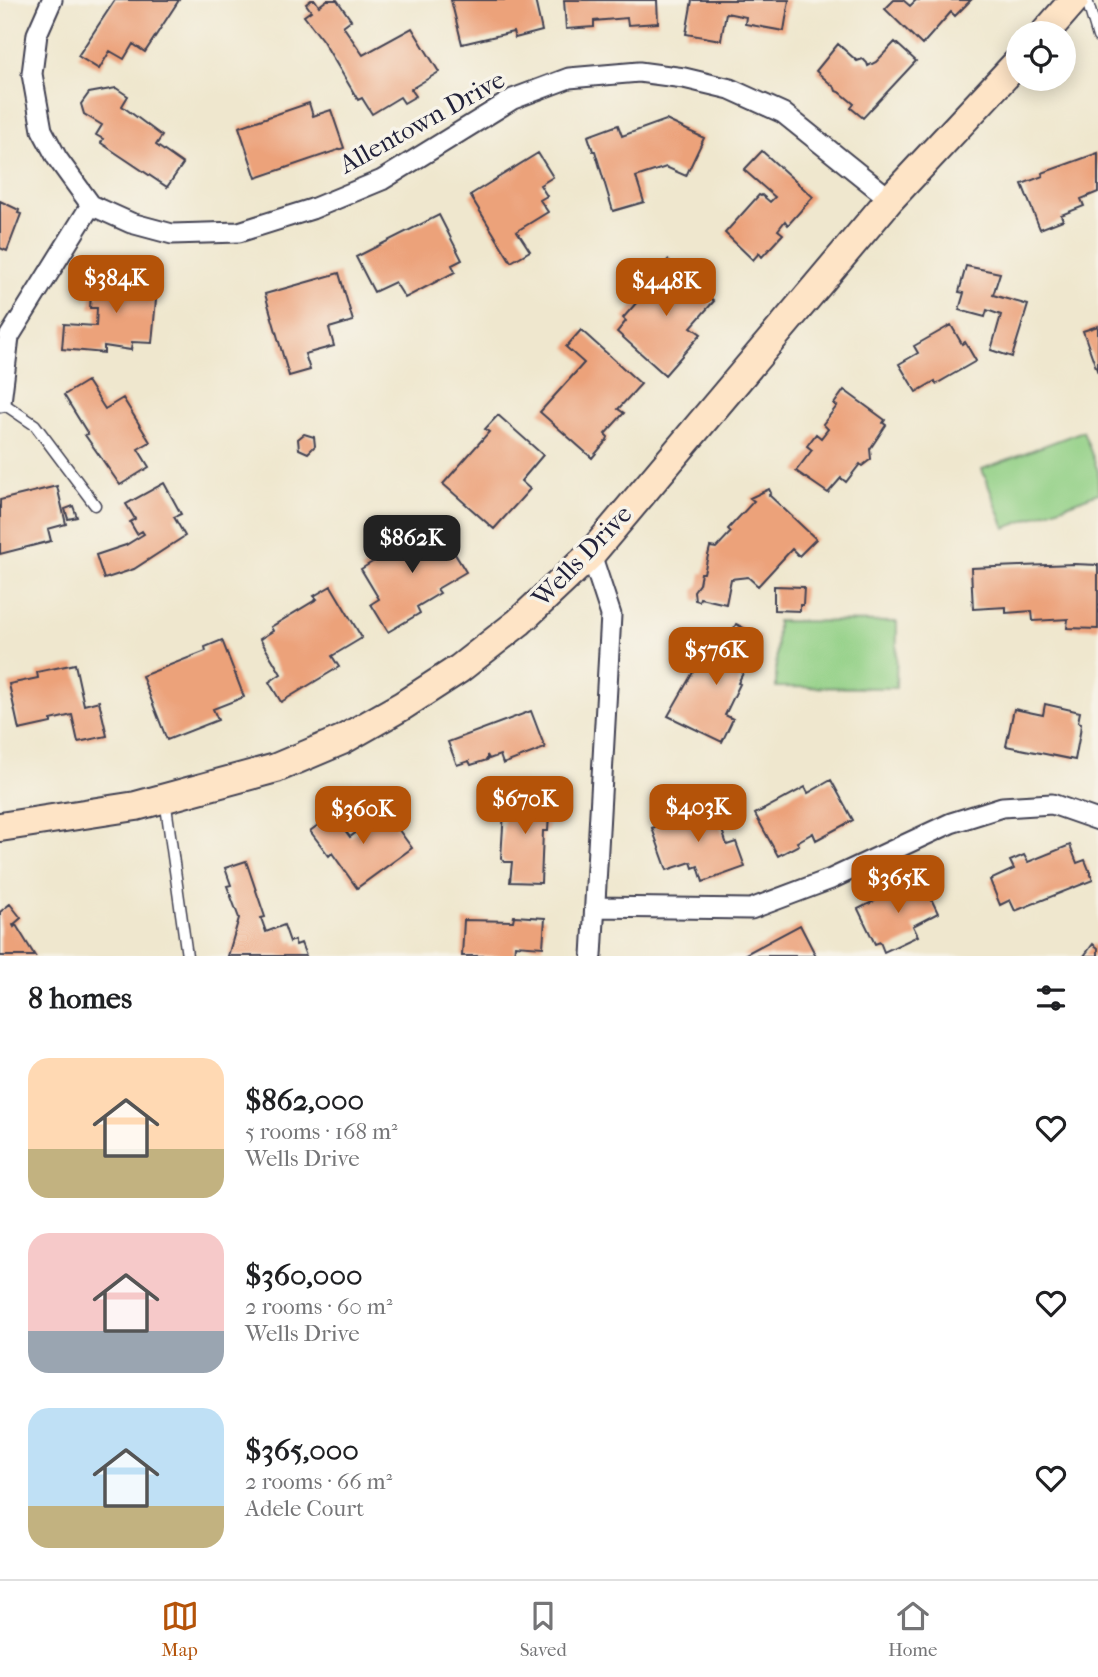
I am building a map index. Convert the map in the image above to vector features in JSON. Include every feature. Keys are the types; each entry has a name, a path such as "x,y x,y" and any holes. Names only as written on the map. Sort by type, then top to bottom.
{"main road":[{"path":"1056,21 1074,0"},
{"name":"Wells Drive","path":"0,827 136,806 276,768 342,740 459,669 519,622 591,554 890,199 1006,75"}],"street":[{"name":"Allentown Drive","path":"52,0 37,34 32,74 42,130 57,158 91,205 131,223 172,234 239,232 312,209 382,180 524,95 569,78 639,72 684,78 730,89 783,113 890,199"},
{"path":"1,402 9,337 91,205"},
{"path":"591,554 611,615 592,956"},
{"path":"594,907 751,909 831,879 951,823 1002,807 1052,804 1098,820"}],"lane":[{"path":"1087,0 1098,37"},
{"path":"1,402 35,425 95,505"},
{"path":"165,798 187,956"}],"green space":[{"path":"1083,431 1098,471 1098,493 1005,528 982,469"},
{"path":"777,621 897,622 896,688 776,687"}],"building":[{"path":"115,0 179,0 145,52 133,44 124,59 110,51 99,69 78,56"},
{"path":"315,0 319,6 327,0 337,0 351,20 343,26 363,55 412,28 439,72 411,89 416,96 404,103 400,97 372,114 362,98 358,100 323,41 304,16 311,11 306,4"},
{"path":"451,0 535,0 542,31 515,38 513,32 462,44"},
{"path":"564,0 657,0 658,23 628,25 627,18 594,21 594,27 566,29"},
{"path":"692,0 789,0 784,31 745,24 746,17 726,13 721,40 686,34"},
{"path":"894,0 903,0 910,6 916,0 971,0 955,16 951,12 922,45 885,9"},
{"path":"895,42 916,61 863,118 851,108 854,104 816,71 838,44 857,61 863,59 868,66 876,62"},
{"path":"116,88 128,96 122,106 162,136 156,145 183,164 167,187 101,143 103,139 96,135 102,125 84,114 81,104 89,93"},
{"path":"309,103 313,116 331,110 344,148 256,178 239,127"},
{"path":"666,120 704,138 686,176 666,167 636,177 644,202 613,211 588,136 618,125 622,136"},
{"path":"762,151 813,197 788,225 785,221 778,230 783,234 762,257 759,253 753,260 725,233 759,195 770,202 775,197 744,170"},
{"path":"538,153 553,177 540,185 547,196 540,200 548,212 517,231 530,251 511,262 470,195"},
{"path":"1098,153 1098,192 1081,199 1084,206 1061,215 1063,220 1040,229 1022,184 1043,176 1042,173"},
{"path":"0,201 19,210 18,213 21,214 7,251 0,248"},
{"path":"439,215 462,260 452,265 455,272 405,298 395,282 374,292 356,257"},
{"path":"668,260 714,301 691,327 701,334 665,375 617,332 626,321 623,318 659,277 656,274"},
{"path":"966,266 1000,273 993,295 1028,305 1012,357 991,350 1001,315 987,310 985,317 959,310 964,293 959,292"},
{"path":"100,270 151,274 149,299 156,299 152,343 132,342 131,350 104,346 104,353 62,349 64,324 96,326 97,308 90,308 91,295 98,296"},
{"path":"339,273 353,321 329,328 334,346 305,354 310,370 289,376 265,294"},
{"path":"951,325 976,361 916,392 899,364 918,353 914,346"},
{"path":"1098,326 1098,373 1083,331"},
{"path":"581,330 641,384 618,409 624,413 605,434 607,440 592,458 540,412 584,363 566,347"},
{"path":"87,381 105,409 123,398 150,442 138,449 149,467 120,485 85,435 88,434 64,395"},
{"path":"844,390 885,420 883,423 886,425 870,449 871,459 862,466 860,464 846,482 841,478 828,493 796,471 812,450 807,446 816,434 821,438 828,429 823,424 837,406 834,404"},
{"path":"498,415 543,455 521,481 530,489 494,529 443,484 489,432 485,429"},
{"path":"304,434 314,437 315,446 308,453 299,449 298,439"},
{"path":"164,483 181,514 174,517 185,536 134,569 104,579 96,555 126,545 144,534 142,531 137,534 130,522 135,519 126,504"},
{"path":"57,486 66,524 48,529 51,541 0,554 0,500"},
{"path":"769,489 769,495 816,539 799,556 792,549 758,586 748,577 731,579 726,604 700,598 699,601 695,600 694,591 699,584 701,573 704,573 710,547 716,548 731,532 728,529 754,501 750,498"},
{"path":"73,506 77,517 68,519 65,509"},
{"path":"434,520 466,572 437,589 440,593 417,607 420,613 388,632 371,604 379,599 361,569 420,533 418,529"},
{"path":"1098,565 1098,629 1067,628 1068,619 1033,621 1032,611 1006,613 1006,607 973,609 971,568"},
{"path":"331,586 362,638 332,656 339,667 281,702 269,682 281,674 260,639 273,631 271,627 317,599 314,596"},
{"path":"774,586 804,587 800,611 774,610"},
{"path":"736,624 761,637 725,715 733,719 722,742 668,716 700,660 714,667"},
{"path":"222,640 244,697 213,709 218,720 167,740 142,676 206,651 205,647"},
{"path":"75,664 84,705 99,701 107,736 78,742 72,715 19,730 9,684 38,678 37,672"},
{"path":"1045,704 1080,712 1080,733 1075,760 1006,746 1014,709 1043,715"},
{"path":"531,711 545,748 503,764 500,755 489,759 487,755 487,760 471,765 469,761 457,765 448,742"},
{"path":"831,780 853,820 816,840 813,833 797,842 799,845 778,856 755,814 805,787 808,793"},
{"path":"505,796 550,797 548,831 543,831 541,883 510,882 512,862 504,862 501,858"},
{"path":"713,803 727,845 736,842 745,867 703,882 698,866 693,868 691,862 667,870 652,828 677,820 675,816"},
{"path":"385,811 412,848 357,888 332,853 329,856 310,831 333,814 350,837"},
{"path":"1070,845 1077,863 1085,860 1093,880 1015,911 1010,900 1000,905 990,880 1014,869 1010,861 1024,855 1028,862"},
{"path":"246,861 265,917 261,918 266,932 284,925 290,942 294,940 296,945 301,943 306,956 228,956 239,918 227,886 231,885 225,868"},
{"path":"921,878 938,913 913,926 918,936 884,952 880,942 875,944 858,909"},
{"path":"10,904 21,918 13,925 16,925 35,956 0,956 0,912"},
{"path":"514,916 545,918 543,947 515,945 514,956 462,956 464,920 513,921"},
{"path":"800,925 816,956 742,956"},
{"path":"1093,944 1098,948 1098,956 1084,956"}]}
